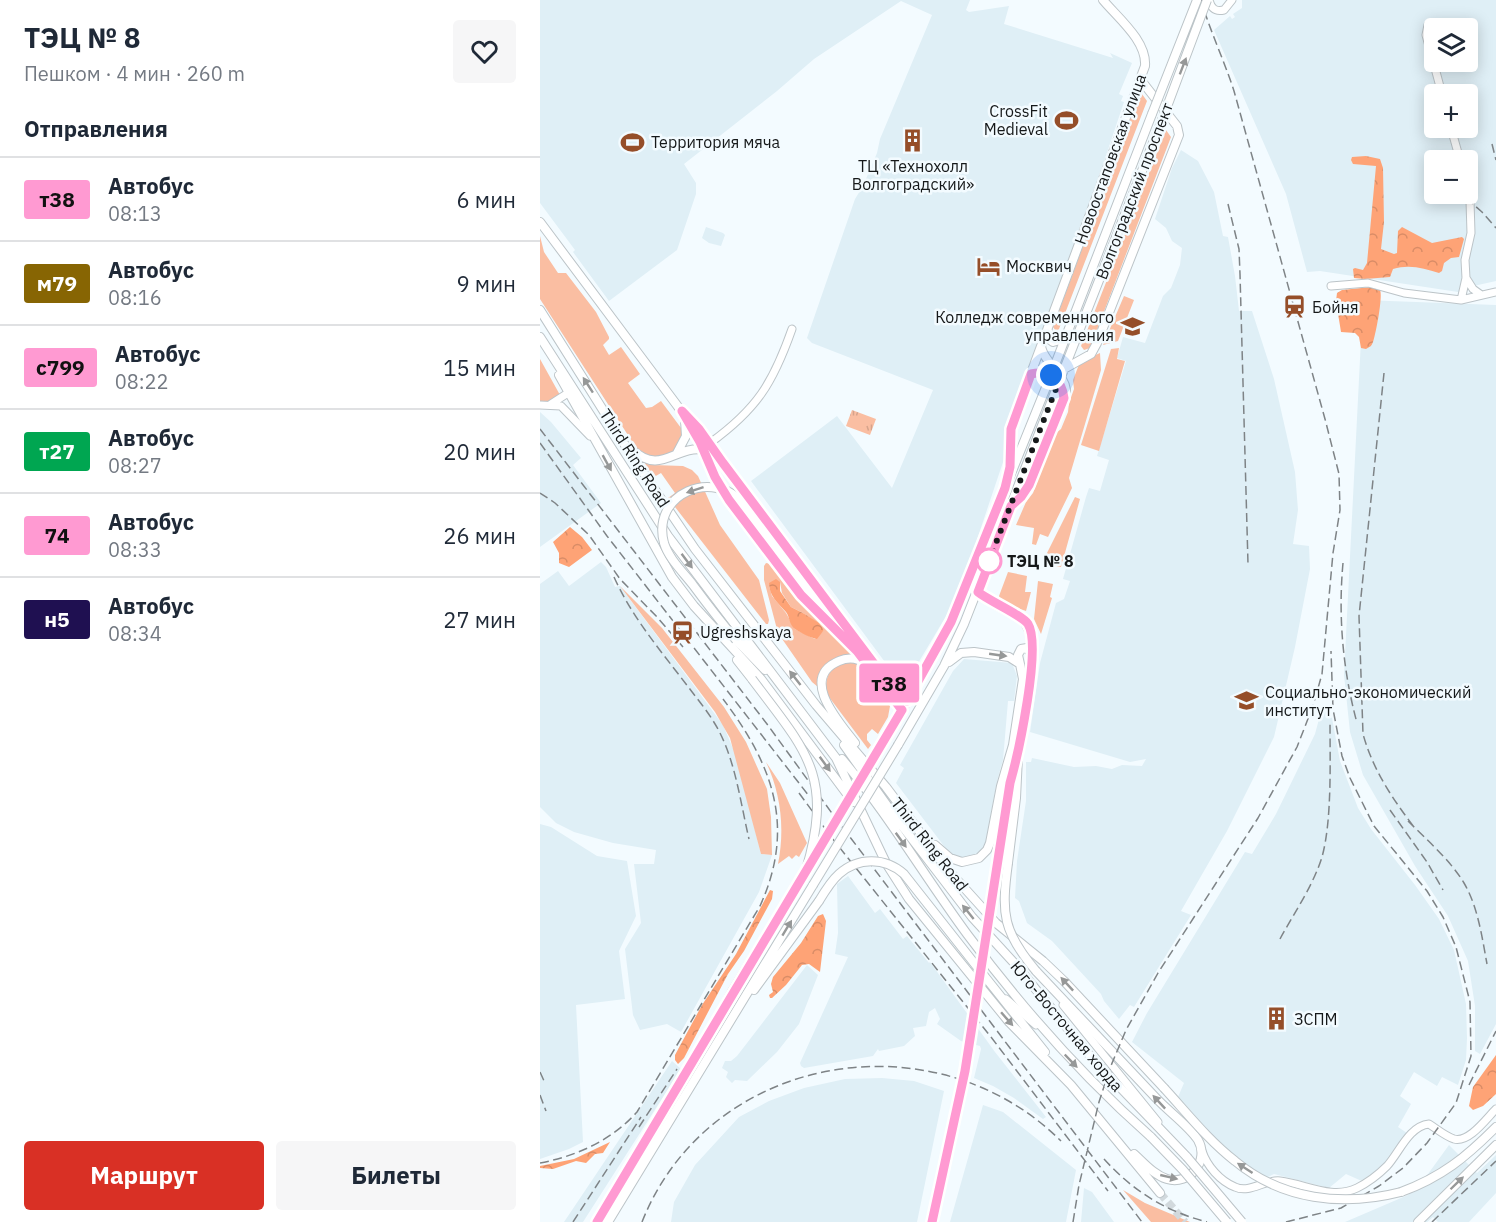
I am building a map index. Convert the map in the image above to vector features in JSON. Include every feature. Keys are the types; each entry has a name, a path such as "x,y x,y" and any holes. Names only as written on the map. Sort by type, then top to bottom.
{"main road":[{"name":"Новоостаповская улица","path":"1040,353 1145,66 1143,51 1133,35 1103,0"},
{"name":"Волгоградский проспект","path":"597,1222 696,1058 733,990 902,710 951,622 1053,372 1197,0"},
{"name":"Волгоградский проспект","path":"609,1222 944,666 978,592 1208,0"},
{"path":"1061,376 1091,354 1097,343 1179,135 1177,126 1140,79"},
{"path":"540,222 682,411 716,461 848,634 897,694 907,701"},
{"name":"Third Ring Road","path":"540,310 695,549 816,705 886,787 977,904 1064,981 1215,1143 1246,1169 1286,1189 1324,1199 1361,1200 1394,1194 1423,1184 1457,1164 1496,1127"},
{"path":"1048,328 1051,342 1060,340 1068,332"},
{"path":"540,337 568,393 664,564 698,613 801,744 814,774 818,798 813,844 806,870"},
{"name":"Third Ring Road","path":"540,337 668,536 814,727 844,771 892,875 909,899 1009,1022 1071,1085 1160,1193"},
{"path":"1074,343 1078,353 1091,354"},
{"path":"1011,506 1029,485 1064,398 1065,383 1061,376 1053,372 1040,353"},
{"name":"Волгоградский проспект","path":"1005,488 1010,467 1011,429 1040,353"},
{"path":"673,457 680,450 686,436 686,423 682,411"},
{"path":"619,435 632,450 645,459 659,461 686,450 706,446"},
{"path":"706,446 716,461 723,491 801,595 848,634"},
{"path":"786,691 736,640 675,562 665,544 663,531 665,518 674,501 684,493 710,486 722,488 734,494 822,609 848,634 902,710"},
{"path":"978,592 1024,620 1032,637 1032,654 1018,757 1016,798 1004,897 1006,922 1016,945 1036,972 1106,1051 1194,1135 1199,1144 1200,1162 1191,1175 1177,1180 1162,1177 1148,1167 1108,1129"},
{"path":"694,606 755,672 803,732 857,808 879,849"},
{"path":"915,824 944,854 956,861 979,858 987,850 1001,786 1013,746 1023,678 1018,655 1021,649 1027,648 1032,654"},
{"path":"944,666 965,652 1009,657 1020,664"},
{"path":"870,667 856,659 836,662 824,675 822,693 829,708 884,781 886,787"},
{"name":"Юго-Восточная хорда","path":"816,705 896,818 972,916 1016,965 1090,1057 1160,1128 1242,1222"},
{"name":"Юго-Восточная хорда","path":"814,727 856,778 968,935 1047,1034 1105,1096 1151,1137 1183,1170 1227,1222"},
{"path":"932,1222 970,1044 1010,783 1018,757"},
{"path":"723,1031 834,879 849,867 869,861 888,864 899,870 909,880 1071,1085"},
{"path":"1418,1222 1496,1145"}],"street":[{"path":"1208,0 1212,8 1217,11 1224,10 1232,0"},
{"path":"1461,300 1466,278 1465,260 1471,233 1470,204"},
{"path":"1466,278 1473,289 1480,294"},
{"path":"1331,286 1368,283 1404,294 1461,300 1496,292"},
{"path":"706,446 744,416 765,391 778,366 792,329"},
{"path":"1040,353 1060,340"},
{"path":"1031,374 1053,372"},
{"path":"551,404 568,393"},
{"path":"540,405 561,406 596,442"},
{"path":"997,991 1047,1034"},
{"path":"1106,1051 1160,1128"},
{"path":"1191,1175 1204,1169 1215,1173 1240,1189 1280,1181 1333,1192 1348,1191 1367,1182 1386,1166 1422,1125 1428,1124 1450,1138 1460,1140 1469,1136 1496,1109"},
{"path":"1199,1144 1215,1173"}],"shaded area":[{"path":"540,0 970,0 966,10 969,12 1009,6 1004,24 1113,58 1110,53 1132,63 1119,94 1123,96 1121,101 1124,102 958,596 911,675 896,677 751,481 837,416 892,488 933,390 812,343 807,338 855,199 877,153 880,139 932,15 901,1 814,59 684,164 696,183 696,194 677,250 609,301 540,203"},
{"path":"1242,0 1496,0 1496,281 1458,292 1320,271 1307,272 1286,194 1214,30 1230,16 1232,19 1235,17 1233,14 1242,8"},
{"path":"1181,150 1198,161 1214,192 1223,236 1228,237 1239,311 1252,311 1274,379 1295,472 1298,510 1293,544 1309,546 1310,569 1274,737 1227,831 1181,911 1191,915 1134,1007 1130,1005 1119,1019 1101,994 1052,941 1027,923 1019,901 1015,898 1017,861 1026,801 1026,762 1031,762 1032,758 1074,767 1096,766 1112,769 1122,765 1142,766 1146,759 1130,762 1030,732 1040,663 1056,603 1064,599 1070,581 1063,579 1086,497 1089,488 1100,491 1109,460 1097,456 1126,361 1117,358 1123,337 1145,343 1163,296 1171,288 1180,265 1182,248 1172,241 1166,228 1155,219 1172,168"},
{"path":"706,227 725,235 721,246 709,243 702,238"},
{"path":"1363,300 1496,305 1496,1024 1480,1054 1475,1051 1475,1006 1468,961 1448,916 1415,866 1363,775 1350,732 1344,675"},
{"path":"540,412 581,458 573,465 601,503 540,547"},
{"path":"601,562 606,567 615,587 620,586 723,725 737,758 761,854 772,855 759,892 681,1032 667,1024 640,1030 633,1015 625,949 641,923 634,864 654,864 656,850 613,843 574,832 556,823 540,807 540,584 558,571 569,586"},
{"path":"964,659 1012,663 1017,676 1014,701 1008,701 1003,760 985,845 979,853 965,858 955,856 947,850 896,783 904,768 900,765 953,671"},
{"path":"1322,708 1332,718 1340,761 1358,808 1371,829 1439,919 1454,950 1466,1004 1467,1038 1466,1060 1458,1085 1442,1077 1437,1086 1414,1072 1400,1096 1411,1104 1398,1127 1407,1133 1383,1168 1364,1182 1346,1174 1329,1188 1274,1174 1266,1178 1242,1163 1221,1146 1178,1097 1184,1083 1132,1042 1147,1013 1245,852 1252,854 1276,814 1315,734"},
{"path":"540,824 551,827 597,856 627,861 636,916 619,951 625,999 576,1005 583,1142 540,1159"},
{"path":"848,876 875,913 880,909 903,939 907,936 930,962 995,1052 1046,1117 1043,1119 1014,1098 974,1078 980,1046 961,1041 937,1024 940,1019 935,1008 929,1012 926,1026 913,1028 915,1036 904,1046 879,1051 878,1049 873,1056 804,1068 801,1066 800,1063 848,957 835,954 838,933 837,884"},
{"path":"807,965 818,975 799,1024 777,1052 747,1081 735,1080 732,1083 726,1077 728,1072 722,1068 725,1061 731,1061 737,1056"},
{"path":"672,1061 681,1069 583,1222 564,1222"},
{"path":"882,1078 914,1081 944,1091 917,1222 671,1222 674,1202 695,1165 739,1117 769,1101 804,1088 845,1079"},
{"path":"983,1105 1003,1112 1076,1170 1066,1222 950,1222"},
{"path":"1449,1145 1477,1173 1496,1155 1496,1193 1469,1222 1438,1222 1433,1217 1427,1222 1345,1222 1408,1195 1428,1174"},
{"path":"1084,1188 1092,1192 1114,1222 1081,1222"}],"green space":[{"path":"1142,94 1147,101 1059,329 1056,331 1053,327 1139,95"},
{"path":"1166,130 1171,137 1090,348 1084,350 1081,346"},
{"path":"1366,156 1380,159 1383,168 1384,222 1381,249 1397,253 1398,231 1402,227 1432,243 1462,237 1464,239 1459,257 1451,258 1444,263 1439,273 1422,268 1405,267 1393,269 1390,277 1354,278 1353,269 1363,270 1367,263 1376,166 1353,164 1351,160 1352,157"},
{"path":"540,236 544,252 558,273 566,273 596,312 609,337 603,345 609,355 621,347 640,374 628,383 646,408 661,401 684,432 679,446 669,455 651,456 635,446 540,299"},
{"path":"1371,287 1380,290 1381,299 1373,342 1366,349 1361,348 1359,337 1355,333 1341,332 1336,301 1337,293 1342,290"},
{"path":"1124,296 1134,300 1118,341 1103,345"},
{"path":"1119,348 1117,359 1125,361 1099,451 1081,445 1111,349"},
{"path":"1100,353 1101,370 1069,478 1072,488 1048,537 1040,534 1036,545 1032,544 1034,528 1016,525 1026,502 1033,493 1055,434 1061,429 1068,412 1074,389 1073,380 1080,362"},
{"path":"540,359 560,395 551,402 540,403"},
{"path":"852,410 876,419 870,435 846,426"},
{"path":"644,462 653,465 683,466 698,476 720,525 759,580 768,624 668,498 675,493 661,473 654,477"},
{"path":"1075,497 1080,499 1061,567 1042,563"},
{"path":"570,527 592,550 569,567 559,563 559,553 553,542"},
{"path":"766,563 771,564 797,598 852,655 840,657 818,687 812,682 778,633 764,580","holes":["780,582 782,593 791,607 819,624 824,630 815,639 795,629 772,596 769,586"]},
{"path":"1008,572 1027,576 1025,592 1031,592 1026,611 1001,602 999,596"},
{"path":"776,579 780,582 780,591 791,607 819,623 824,630 817,639 795,629 787,614 774,599 769,583"},
{"path":"1038,581 1053,584 1050,597 1052,598 1041,634 1034,619"},
{"path":"620,586 662,628 724,707 746,742 767,789 771,817 772,855 761,854 730,738 715,712"},
{"path":"855,662 890,706 888,717 878,734 872,729 867,734 867,740 871,745 868,749 826,693 827,679 832,670 841,664"},
{"path":"766,762 780,783 807,843 799,857 796,855 792,859 789,856 778,864 781,838 780,812 775,787"},
{"path":"770,890 773,891 772,899 744,951 728,974 684,1058 678,1064 675,1055 702,1005 736,954"},
{"path":"823,914 826,921 820,972 809,964 802,965 786,985 770,998 769,995 773,992 771,984 773,977 801,943 818,916"},
{"path":"1496,1055 1496,1094 1483,1106 1473,1110 1469,1106 1473,1087"},
{"path":"610,1142 603,1153 595,1154 586,1163 576,1161 553,1169 540,1168 540,1166 574,1159"},
{"path":"1123,1190 1145,1203 1190,1222 1151,1222"}],"tunnel":[{"path":"1160,1193 1185,1222"}],"railway":[{"path":"1073,1222 1079,1185 1099,1102 1126,1030 1158,973 1258,818 1297,747 1313,706 1322,674 1333,553 1340,510 1339,474 1325,419 1234,91 1201,0"},
{"path":"1492,144 1496,160"},
{"path":"1228,204 1239,249 1248,564"},
{"path":"1473,204 1496,228"},
{"path":"1384,373 1359,616 1363,734 1372,760 1384,783 1414,827"},
{"path":"540,429 767,724 834,816 1142,1222"},
{"path":"540,443 607,536 809,796"},
{"path":"540,493 555,503 589,535 620,579 683,647"},
{"path":"1343,563 1341,603 1343,644 1348,684 1357,723"},
{"path":"614,577 638,619 713,720 720,733 734,772 749,839"},
{"path":"1286,1222 1341,1208 1379,1186 1403,1168 1427,1143 1456,1103 1471,1056 1470,1002 1456,947 1443,917 1427,891 1374,826 1350,778 1342,756 1333,709 1331,651"},
{"path":"540,1163 567,1156 605,1139 637,1112 760,906 771,877 776,850 777,823 774,798 755,748 723,699"},
{"path":"1280,939 1308,889 1322,857 1329,809 1330,723"},
{"path":"799,793 832,838 991,1037 1108,1191"},
{"path":"1390,810 1427,862 1443,890"},
{"path":"1408,821 1445,858 1469,892 1476,912 1487,964"},
{"path":"1469,1085 1496,1031"},
{"path":"642,1222 674,1165 718,1120 771,1089 829,1071 890,1067 951,1077 1009,1101 1061,1141"},
{"path":"639,1127 677,1069"},
{"path":"540,1072 545,1083"},
{"path":"540,1095 546,1111"},
{"path":"573,1222 641,1117"},
{"path":"1104,1159 1126,1181 1164,1206 1207,1222"},
{"path":"1432,1222 1496,1161"}],"bus line":[{"name":"т38","path":"597,1222 696,1058 733,990 902,710 857,651 801,595 729,500 682,411 699,429 896,693 907,701 952,621 978,557 1005,488 1010,467 1011,429 1014,418 1031,374 1036,372 1056,378 1063,388 1064,398 1029,485 1011,506 978,592 1024,620 1031,631 1033,643 1018,754 1010,783 970,1044 932,1222"}],"place":[{"name":"CrossFit Medieval","path":"1066,120"},
{"name":"ТЦ «Технохолл Волгоградский»","path":"913,141"},
{"name":"Территория мяча","path":"633,142"},
{"name":"Москвич","path":"988,266"},
{"name":"Бойня","path":"1294,307"},
{"name":"Колледж современного управления","path":"1132,326"},
{"name":"ТЭЦ № 8","path":"989,561"},
{"name":"Ugreshskaya","path":"682,632"},
{"name":"Социально-экономический институт","path":"1247,701"},
{"name":"ЗСПМ","path":"1276,1019"}],"route":[{"path":"989,561 1059,381 1051,375"}]}
